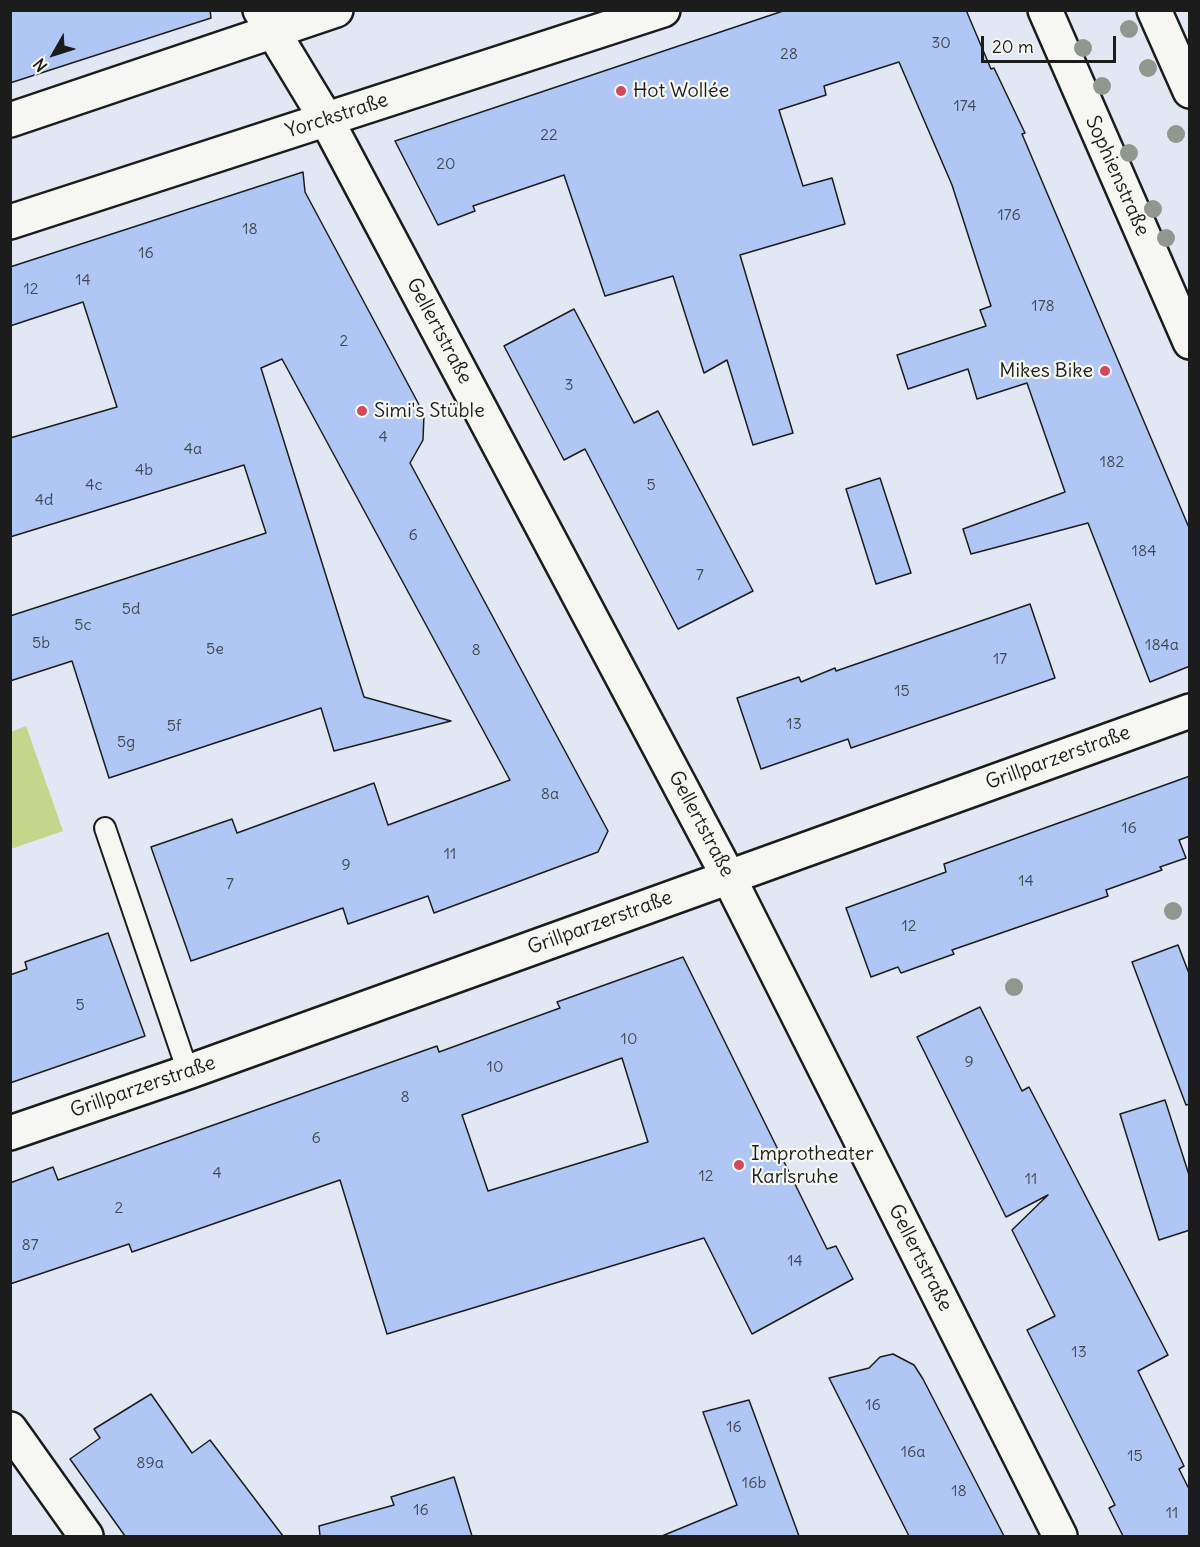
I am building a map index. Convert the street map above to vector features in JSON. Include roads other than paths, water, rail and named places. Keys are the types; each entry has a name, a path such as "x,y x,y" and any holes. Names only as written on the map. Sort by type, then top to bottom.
{"street":[{"path":"10,120 266,21 336,10"},
{"name":"Yorckstraße","path":"10,222 663,10"},
{"name":"Sophienstraße","path":"1045,10 1190,342"},
{"path":"1154,10 1190,91"},
{"name":"Gellertstraße","path":"266,21 326,120 728,876 1060,1536"},
{"name":"Grillparzerstraße","path":"10,1133 188,1072 1190,711"},
{"path":"10,1429 86,1536"}],"lane":[{"path":"105,828 188,1072"}],"place":[{"name":"Hot Wollée","path":"621,91"},
{"name":"Mikes Bike","path":"1105,371"},
{"name":"Simi's Stüble","path":"362,411"},
{"name":"Improtheater Karlsruhe","path":"739,1165"}]}
